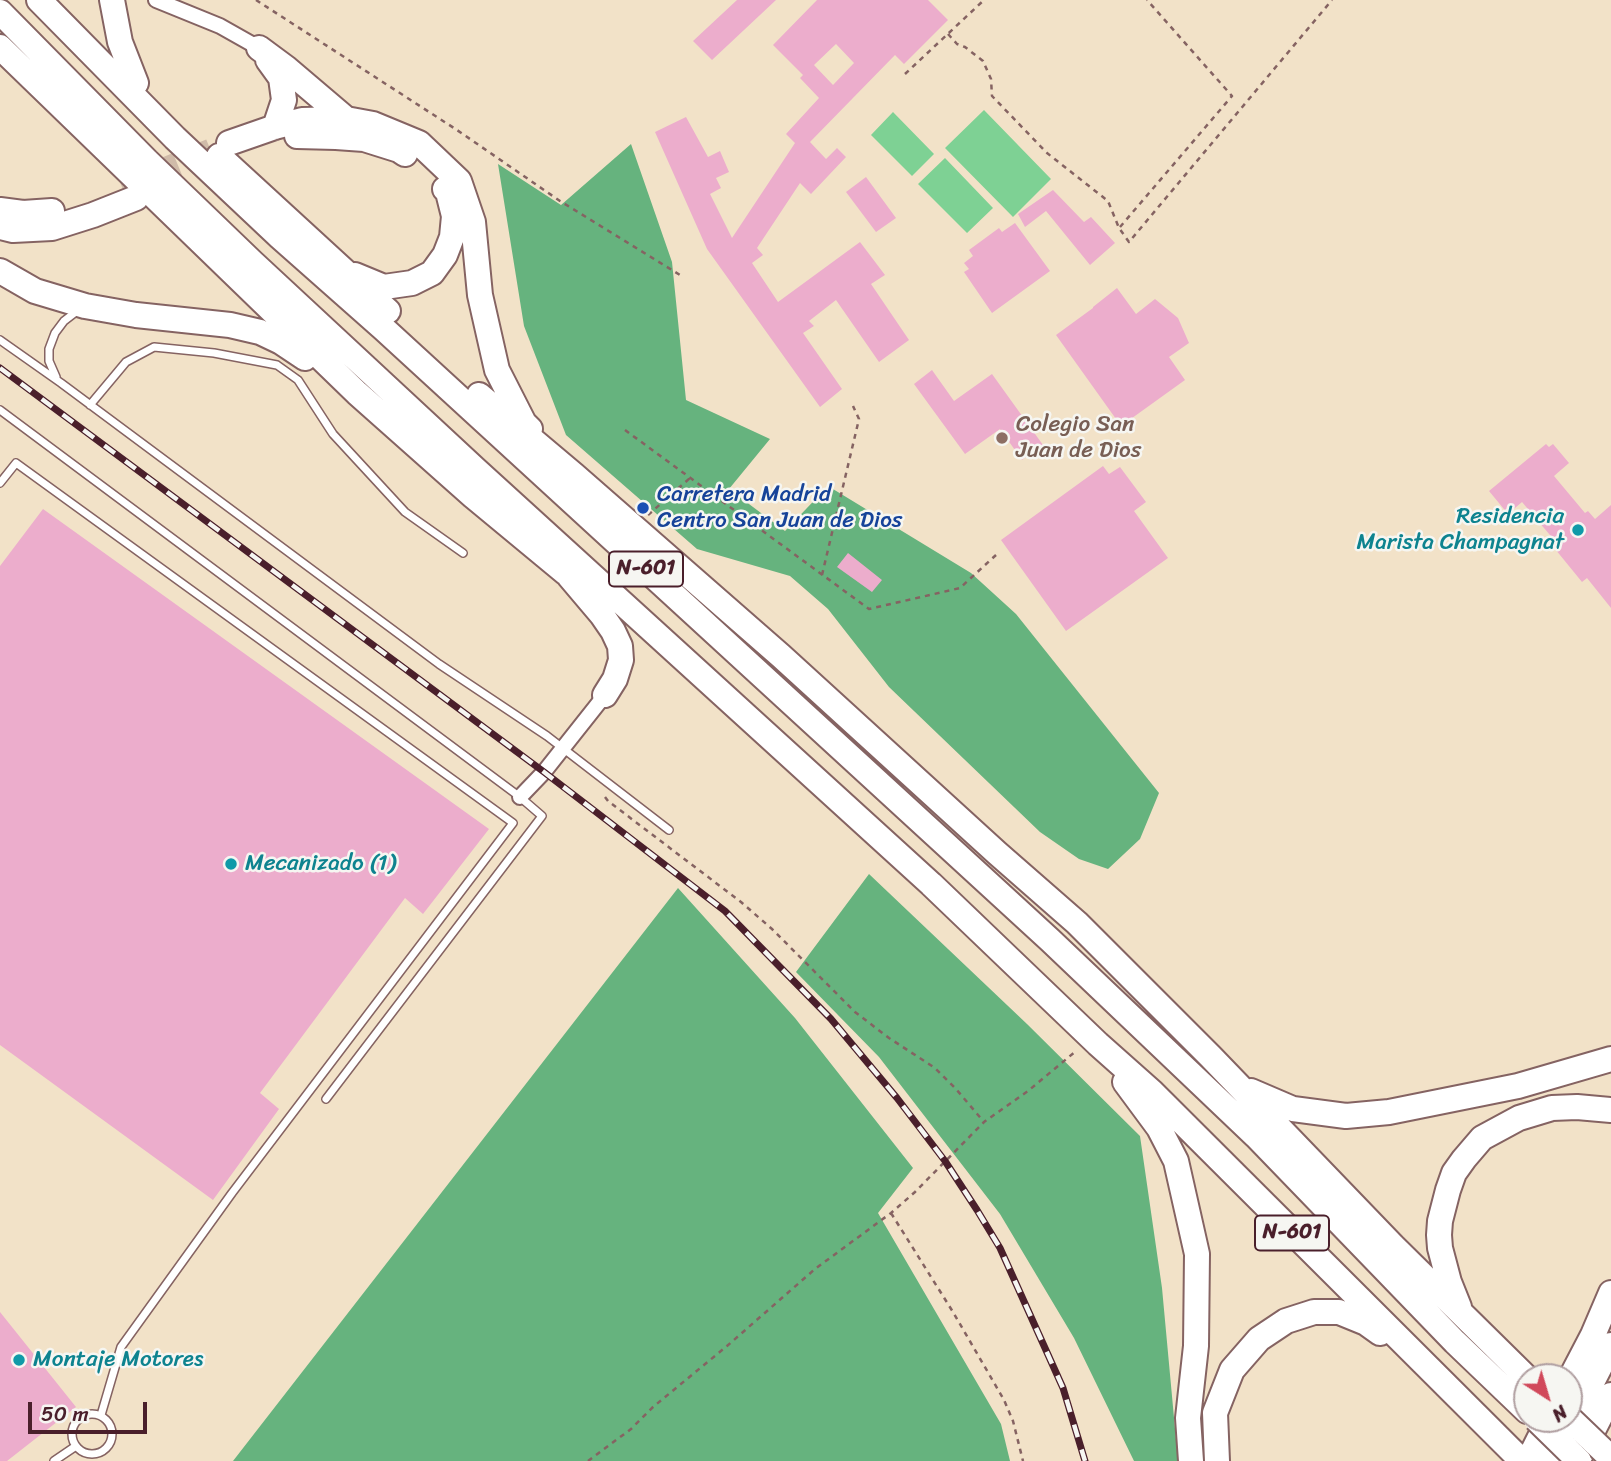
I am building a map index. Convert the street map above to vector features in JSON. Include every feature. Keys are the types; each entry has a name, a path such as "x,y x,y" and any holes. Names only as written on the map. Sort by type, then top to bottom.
{"highway":[{"path":"40,0 343,269 476,393 574,475 790,665 1077,923 1461,1314 1513,1375"},
{"name":"N-601","path":"40,0 175,138 280,237 958,855 1256,1136 1455,1342 1513,1378"},
{"path":"112,0 120,42 136,83"},
{"name":"N-601","path":"0,12 146,161 242,253 931,884 1152,1092 1522,1461"},
{"path":"259,48 346,119"},
{"path":"259,48 281,78 284,100 275,127"},
{"path":"3,52 357,393 473,496 569,576 629,623 670,647"},
{"path":"343,269 384,287 412,283 432,273 445,255 452,237 454,216 447,192 426,166 399,150 364,139 299,136 234,149 275,127 302,120 346,119 373,124 419,143 459,181 473,222 480,295 497,370 524,423 574,475"},
{"path":"0,210 23,213 55,211 129,192 93,215 52,228 13,230 0,226"},
{"path":"0,271 35,291 85,306 136,315 230,325 260,332 281,342 357,393"},
{"path":"569,576 602,615 620,646 621,660 606,695"},
{"path":"997,853 1172,1041 1256,1136"},
{"path":"1095,1041 1159,1128 1176,1161 1187,1208 1197,1254 1196,1346 1188,1418 1191,1461"},
{"path":"1211,1057 1250,1091 1269,1100 1293,1109 1346,1116 1389,1112 1518,1086 1611,1059"},
{"path":"1461,1314 1449,1282 1439,1235 1448,1190 1459,1166 1482,1138 1518,1118 1552,1108 1611,1110"},
{"path":"1578,1363 1611,1293"},
{"path":"1217,1461 1215,1413 1231,1370 1259,1339 1286,1321 1314,1312 1339,1312 1366,1323 1418,1358"},
{"path":"1552,1461 1611,1345"},
{"path":"1550,1433 1578,1461 1611,1395"},
{"path":"1583,1431 1611,1458"},
{"path":"1528,1461 1542,1433"},
{"path":"1599,1461 1611,1438"}],"street":[{"path":"156,0 220,26 259,48"},
{"path":"520,797 544,772 606,695"}],"lane":[{"path":"61,383 48,361 49,349 55,333 64,321 85,306"},
{"path":"0,340 439,664 562,748 669,830"},
{"path":"90,405 126,362 154,347 214,353 277,365 298,380 333,434 405,512 463,554"},
{"path":"0,410 542,816 326,1099"},
{"path":"0,483 16,463 513,822 232,1193 121,1347 101,1415"},
{"path":"87,1415 101,1415 112,1428 111,1442 107,1448 94,1454 87,1453 76,1446 72,1435 76,1423 87,1415"},
{"path":"54,1461 76,1446"}],"path":[{"path":"256,0 457,130 560,201 680,275"},
{"path":"905,75 984,0"},
{"path":"1119,228 1232,96 1147,0"},
{"path":"948,34 957,44 983,61 991,79 992,96 1047,153 1108,201 1119,228 1129,242 1332,0"},
{"path":"822,575 859,419 853,406"},
{"path":"625,430 869,609 960,588 996,555"},
{"path":"634,528 690,478"},
{"path":"602,792 608,800 741,902 855,1012 935,1068 984,1122"},
{"path":"589,1461 631,1429 653,1407 815,1269 891,1213 984,1122 1095,1041"},
{"path":"891,1213 1004,1400 1013,1421 1023,1461"}],"green space":[{"path":"984,110 1051,179 1013,217 945,148"},
{"path":"893,112 934,154 912,176 871,135"},
{"path":"631,144 672,262 686,400 770,439 729,489 785,531 828,486 971,573 1016,614 1159,793 1140,839 1108,869 1079,859 1040,832 889,687 828,609 790,576 697,549 566,435 524,326 498,164 561,205"},
{"path":"945,158 993,208 967,233 918,184"},
{"path":"869,874 1140,1136 1162,1288 1178,1461 1134,1461 1074,1338 1000,1214 879,1057 796,972"},
{"path":"678,888 795,1018 913,1168 878,1213 1001,1424 1010,1461 233,1461"}],"building":[{"path":"737,0 776,0 712,60 693,41"},
{"path":"817,0 928,0 948,20 904,64 895,55 810,142 826,159 837,148 846,157 811,194 800,183 757,248 763,255 752,263 778,302 860,242 885,275 871,284 909,340 879,362 836,300 809,321 814,326 803,333 842,389 820,407 707,249 655,132 686,117 708,157 720,151 729,172 716,178 721,188 710,194 732,238 795,143 786,134 819,98 800,78 803,75 773,45","holes":["836,44 854,63 833,85 814,65"]},
{"path":"866,177 896,218 876,232 846,192"},
{"path":"1053,190 1084,222 1091,217 1115,243 1090,265 1046,211 1025,227 1018,214"},
{"path":"1015,223 1050,271 992,313 964,272 969,269 964,263 973,256 969,250 999,228 1002,232"},
{"path":"1117,288 1136,314 1155,299 1178,318 1189,343 1169,357 1185,380 1121,426 1056,335"},
{"path":"932,370 954,401 992,374 1043,445 1022,460 1000,429 965,454 914,384"},
{"name":"Residencia Marista Champagnat","path":"1546,444 1549,447 1553,444 1569,463 1554,476 1585,513 1588,511 1595,519 1611,505 1611,608 1587,578 1582,582 1551,544 1555,541 1522,502 1508,514 1489,491"},
{"path":"1103,466 1109,474 1120,467 1146,502 1134,511 1168,558 1066,631 1001,540"},
{"name":"Mecanizado (1)","path":"43,509 489,829 423,914 405,898 260,1093 279,1109 213,1200 0,1045 0,566"},
{"path":"848,553 882,580 872,592 837,567"},
{"name":"Montaje Motores","path":"0,1312 76,1407 7,1461 0,1461"}],"tunnel":[{"path":"122,187 212,150"}],"railway":[{"path":"0,368 544,772 725,911 831,1019 945,1161 1000,1248 1063,1388 1085,1461"}],"place":[{"name":"Colegio San Juan de Dios","path":"1002,438"},
{"name":"Carretera Madrid Centro San Juan de Dios","path":"643,508"},
{"name":"Residencia Marista Champagnat","path":"1578,530"},
{"name":"Mecanizado (1)","path":"231,864"},
{"name":"Montaje Motores","path":"19,1360"}]}
